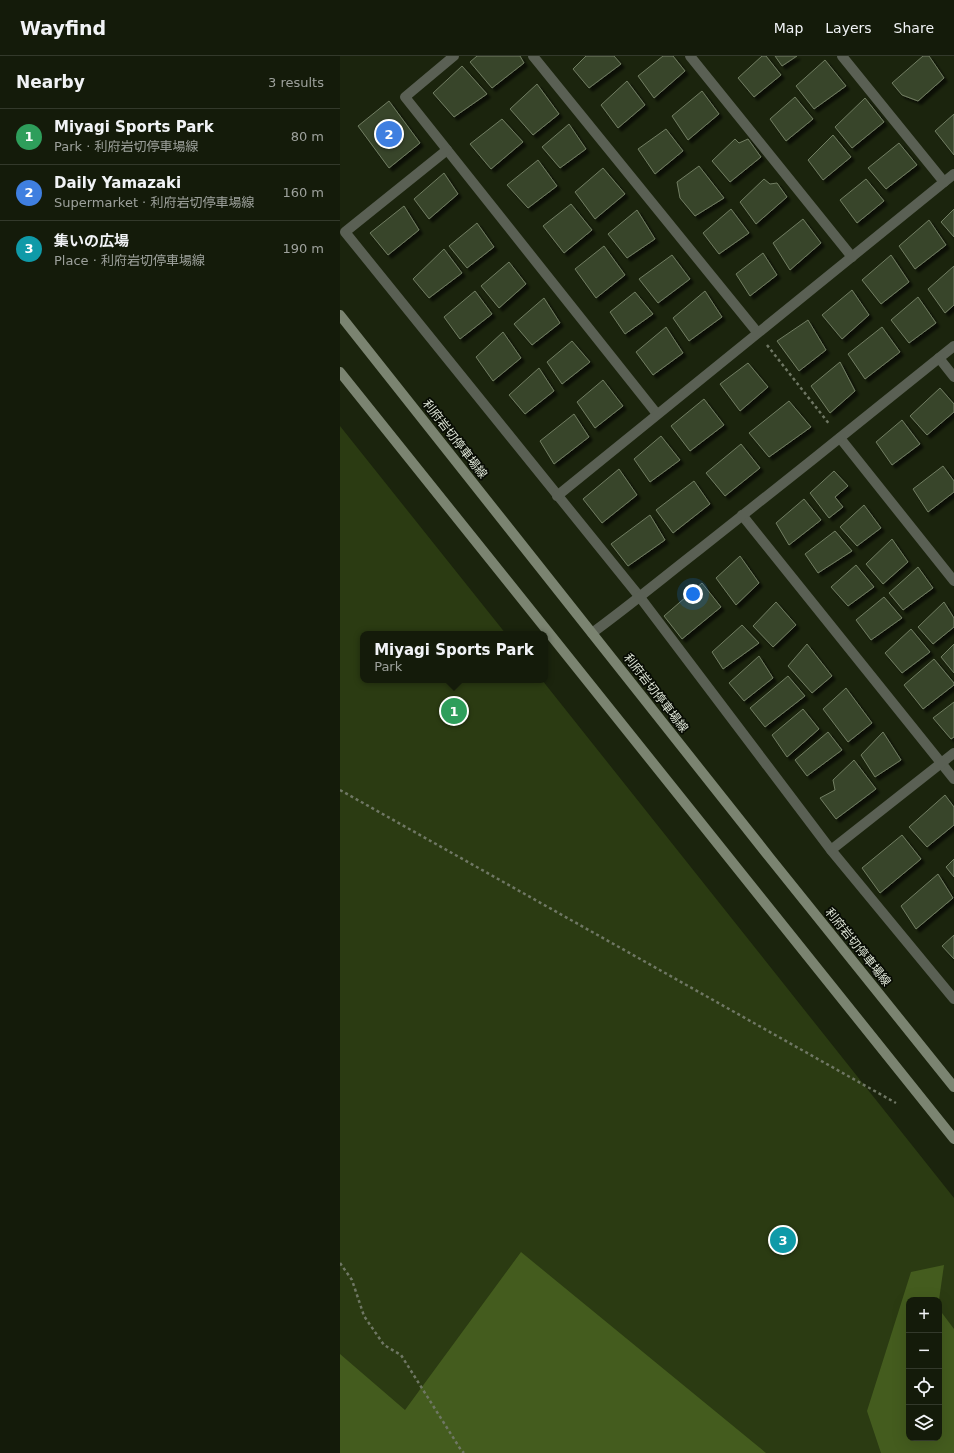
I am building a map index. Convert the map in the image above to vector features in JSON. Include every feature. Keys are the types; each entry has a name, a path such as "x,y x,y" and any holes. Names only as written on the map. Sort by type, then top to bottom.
{"main road":[{"name":"利府岩切停車場線","path":"340,315 770,858 954,1087"},
{"path":"340,372 547,631"},
{"path":"548,632 954,1139"}],"street":[{"path":"454,56 405,96 657,414"},
{"path":"533,56 757,332"},
{"path":"690,56 852,256"},
{"path":"842,56 944,182"},
{"path":"447,150 345,232 639,596 831,850 954,998"},
{"path":"557,496 757,332 954,174"},
{"path":"592,633 742,516 954,346"},
{"path":"939,358 954,377"},
{"path":"840,438 954,581"},
{"path":"742,516 954,779"},
{"path":"831,850 954,753"}],"path":[{"path":"757,332 840,438"},
{"path":"340,790 896,1102"},
{"path":"340,1263 352,1280 364,1316 384,1345 400,1355 432,1407 464,1453"}],"green space":[{"path":"340,426 504,631 360,631 360,683 544,683 954,1198 954,1453 340,1453"},
{"path":"521,1252 766,1453 340,1453 340,1354 405,1410"},
{"path":"944,1265 939,1297 906,1297 906,1441 942,1441 942,1313 954,1329 954,1453 881,1453 867,1411 911,1272"}],"building":[{"path":"477,56 520,56 524,63 492,88 470,62"},
{"path":"586,56 614,56 621,64 589,88 573,69"},
{"path":"663,56 673,56 685,71 654,98 638,76"},
{"path":"762,56 766,56 781,75 754,97 738,78"},
{"path":"775,56 797,56 782,66"},
{"path":"923,56 929,56 944,78 918,101 902,95 892,83"},
{"path":"825,60 846,86 814,109 796,86"},
{"path":"462,66 487,94 454,117 433,93"},
{"path":"627,81 645,105 618,128 601,105"},
{"path":"537,84 559,114 533,135 510,109"},
{"path":"702,91 719,114 688,140 672,116"},
{"path":"795,97 813,119 786,141 770,119"},
{"path":"865,98 884,122 852,148 835,127"},
{"path":"389,101 420,143 389,168 358,126"},
{"path":"954,114 954,155 935,131"},
{"path":"502,119 523,142 491,169 470,144"},
{"path":"569,124 586,149 560,168 542,147"},
{"path":"666,129 683,151 655,174 638,149"},
{"path":"833,135 851,157 823,180 808,160"},
{"path":"735,139 739,143 748,139 761,157 730,182 712,161"},
{"path":"899,143 917,165 886,189 868,168"},
{"path":"538,160 557,186 528,208 507,185"},
{"path":"699,166 724,198 695,216 680,198 677,182"},
{"path":"603,168 625,194 595,219 575,192"},
{"path":"444,173 458,194 429,219 414,199"},
{"path":"764,179 770,184 777,183 787,197 756,224 740,202"},
{"path":"866,179 884,201 857,223 840,200"},
{"path":"571,204 592,230 564,253 543,226"},
{"path":"404,206 419,230 388,255 370,233"},
{"path":"731,209 749,233 719,254 703,233"},
{"path":"954,209 954,237 941,222"},
{"path":"637,210 655,239 627,258 608,234"},
{"path":"803,219 821,243 790,270 773,243"},
{"path":"929,220 946,245 915,269 899,246"},
{"path":"477,223 494,247 467,268 449,246"},
{"path":"604,246 625,275 596,298 575,269"},
{"path":"444,249 462,273 429,298 413,279"},
{"path":"763,253 777,275 750,296 736,274"},
{"path":"672,255 690,279 658,303 639,279"},
{"path":"891,255 909,282 881,304 862,280"},
{"path":"509,262 526,284 499,308 481,286"},
{"path":"954,266 954,305 945,313 928,289"},
{"path":"852,290 869,315 842,339 822,315"},
{"path":"475,291 492,314 460,339 444,317"},
{"path":"705,291 722,317 689,341 673,318"},
{"path":"635,292 653,314 625,334 610,312"},
{"path":"918,297 936,323 909,343 891,320"},
{"path":"544,298 560,323 532,345 514,324"},
{"path":"808,320 826,350 799,371 777,341"},
{"path":"666,327 683,353 653,375 636,352"},
{"path":"882,327 900,352 865,379 848,354"},
{"path":"503,332 521,358 493,381 476,357"},
{"path":"572,341 590,362 562,384 547,362"},
{"path":"840,362 855,391 830,413 811,386"},
{"path":"748,363 768,387 740,411 720,384"},
{"path":"539,368 554,391 525,414 509,395"},
{"path":"603,380 623,406 595,428 577,402"},
{"path":"940,388 954,404 954,412 927,435 910,416"},
{"path":"704,399 724,425 690,451 671,426"},
{"path":"789,401 811,427 769,457 749,433"},
{"path":"574,414 589,437 554,464 540,441"},
{"path":"902,420 920,444 892,465 876,442"},
{"path":"661,436 680,460 650,482 634,459"},
{"path":"741,444 760,468 725,496 706,473"},
{"path":"943,466 954,481 954,492 928,512 913,489"},
{"path":"619,469 637,495 602,523 583,499"},
{"path":"834,471 848,486 835,497 843,507 829,518 810,493"},
{"path":"694,481 710,504 673,533 656,510"},
{"path":"804,499 821,520 789,545 776,523"},
{"path":"864,505 881,528 857,546 840,527"},
{"path":"650,515 665,540 628,566 611,544"},
{"path":"835,531 852,551 818,573 805,554"},
{"path":"892,539 908,562 883,584 866,564"},
{"path":"740,556 759,583 736,605 716,578"},
{"path":"856,565 874,587 848,606 831,587"},
{"path":"918,567 933,588 903,610 889,593"},
{"path":"702,583 721,607 682,639 664,616"},
{"path":"884,597 902,618 871,640 856,620"},
{"path":"776,602 796,625 773,647 753,626"},
{"path":"944,602 954,618 954,627 933,644 918,627"},
{"path":"742,625 759,643 723,669 712,652"},
{"path":"911,629 930,652 902,673 885,653"},
{"path":"807,644 832,676 812,693 788,666"},
{"path":"954,644 954,673 941,657"},
{"path":"759,656 773,678 744,701 729,683"},
{"path":"934,659 954,683 954,685 923,709 904,685"},
{"path":"788,676 805,696 765,727 750,708"},
{"path":"846,688 872,723 848,742 823,709"},
{"path":"954,702 954,737 951,739 933,718"},
{"path":"803,709 819,729 787,757 772,735"},
{"path":"828,732 842,750 807,776 795,760"},
{"path":"883,732 901,760 875,777 861,755"},
{"path":"854,760 876,789 836,819 820,798 835,790 833,780"},
{"path":"945,795 954,807 954,825 927,847 909,827"},
{"path":"902,835 921,859 880,893 862,868"},
{"path":"954,859 954,877 946,867"},
{"path":"938,874 953,898 916,929 901,906"},
{"path":"954,935 954,959 942,946"}],"place":[{"name":"Daily Yamazaki","path":"389,134"},
{"name":"Miyagi Sports Park","path":"454,711"},
{"name":"集いの広場","path":"783,1240"}]}
